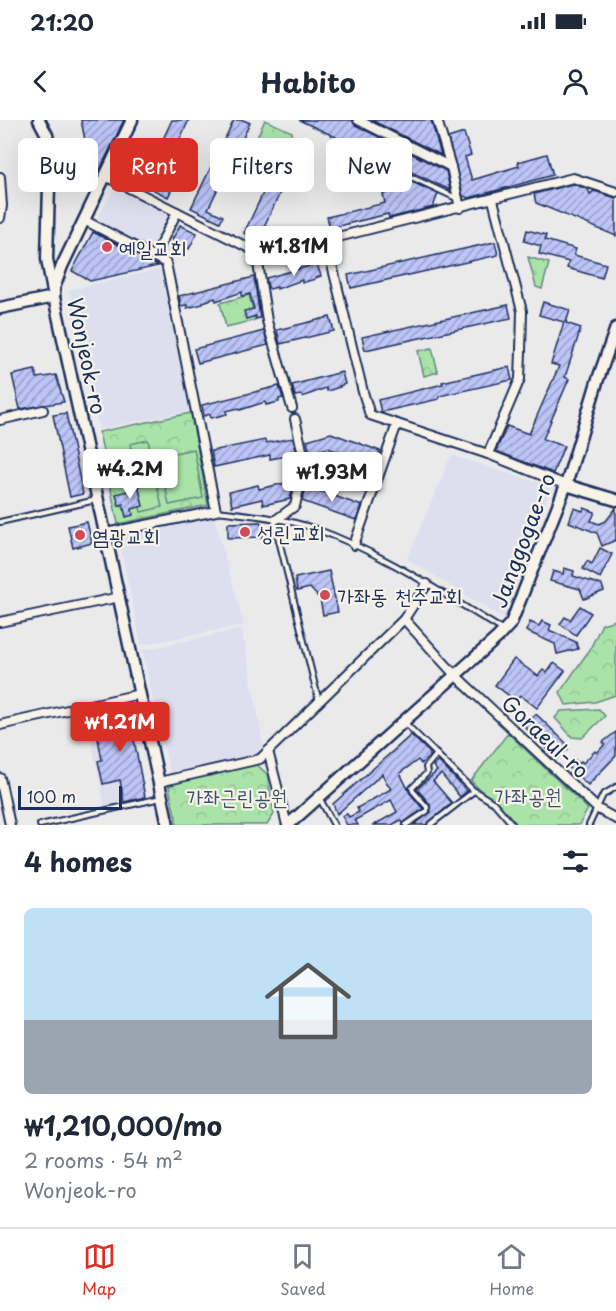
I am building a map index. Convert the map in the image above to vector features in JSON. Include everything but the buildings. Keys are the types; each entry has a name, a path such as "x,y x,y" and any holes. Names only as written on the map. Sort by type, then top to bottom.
{"street":[{"path":"0,308 54,297 47,259 50,149 47,135 39,120"},
{"name":"Wonjeok-ro","path":"132,120 62,266 54,288 54,297 168,825"},
{"path":"358,120 451,166"},
{"path":"437,120 459,203"},
{"path":"105,176 259,253 326,240 459,203 493,200 573,178 616,192"},
{"path":"0,177 2,206 0,218"},
{"path":"488,454 520,379 522,311 493,200"},
{"path":"154,257 177,212"},
{"path":"84,220 166,263 216,511 106,534"},
{"path":"326,240 370,416 488,454 566,485 616,500"},
{"path":"258,263 267,321 292,408"},
{"name":"Janggogae-ro","path":"287,825 511,623 566,485 616,328"},
{"path":"0,420 43,410"},
{"path":"276,519 295,506 305,463 295,419"},
{"path":"354,545 397,424"},
{"path":"159,782 260,759 404,619 427,584"},
{"path":"0,622 120,597"},
{"name":"Goraeul-ro","path":"404,619 455,675 598,809 616,819"},
{"path":"0,725 140,694"},
{"path":"268,751 287,825"},
{"path":"0,778 10,825"}],"lane":[{"path":"412,180 459,203"},
{"path":"0,522 99,499"},
{"path":"216,511 276,519 315,529 354,545 427,584 504,631"},
{"path":"276,519 319,704"},
{"path":"404,721 475,791 494,803 513,825"},
{"path":"406,825 427,811 427,807 412,788 427,773 426,767 437,754"},
{"path":"590,825 603,795 616,787"},
{"path":"430,825 475,791"},
{"path":"318,797 334,825"},
{"path":"40,825 162,798"}],"shaded area":[{"path":"111,192 129,192 173,214 162,236 172,242 163,259 95,224"},
{"path":"160,269 190,411 99,429 69,290"},
{"path":"451,455 552,487 504,619 407,559"},
{"path":"214,516 244,625 141,645 118,535"},
{"path":"242,629 264,748 255,754 170,775 142,650"},
{"path":"126,700 145,798 105,807 85,710"}],"green space":[{"path":"265,120 292,132 289,138 257,138"},
{"path":"528,257 549,263 542,289 536,287"},
{"path":"249,295 255,320 226,327 220,303"},
{"path":"432,348 438,372 424,376 418,351"},
{"path":"191,413 208,505 118,524 99,432"},
{"path":"148,440 155,473 137,477 130,444"},
{"path":"194,449 203,498 169,505 159,456"},
{"path":"155,476 162,507 141,512 134,481"},
{"path":"616,620 616,695 595,702 566,705 560,692 590,649 602,624"},
{"path":"599,709 605,716 582,738 572,737 555,718 561,711"},
{"name":"가좌공원","path":"508,733 588,809 579,825 516,825 471,781"},
{"name":"가좌근린공원","path":"255,763 267,774 274,814 267,825 177,825 168,782"}],"place":[{"name":"예일교회","path":"107,247"},
{"name":"성린교회","path":"245,532"},
{"name":"염광교회","path":"80,535"},
{"name":"가좌동 천주교회","path":"325,595"}]}
